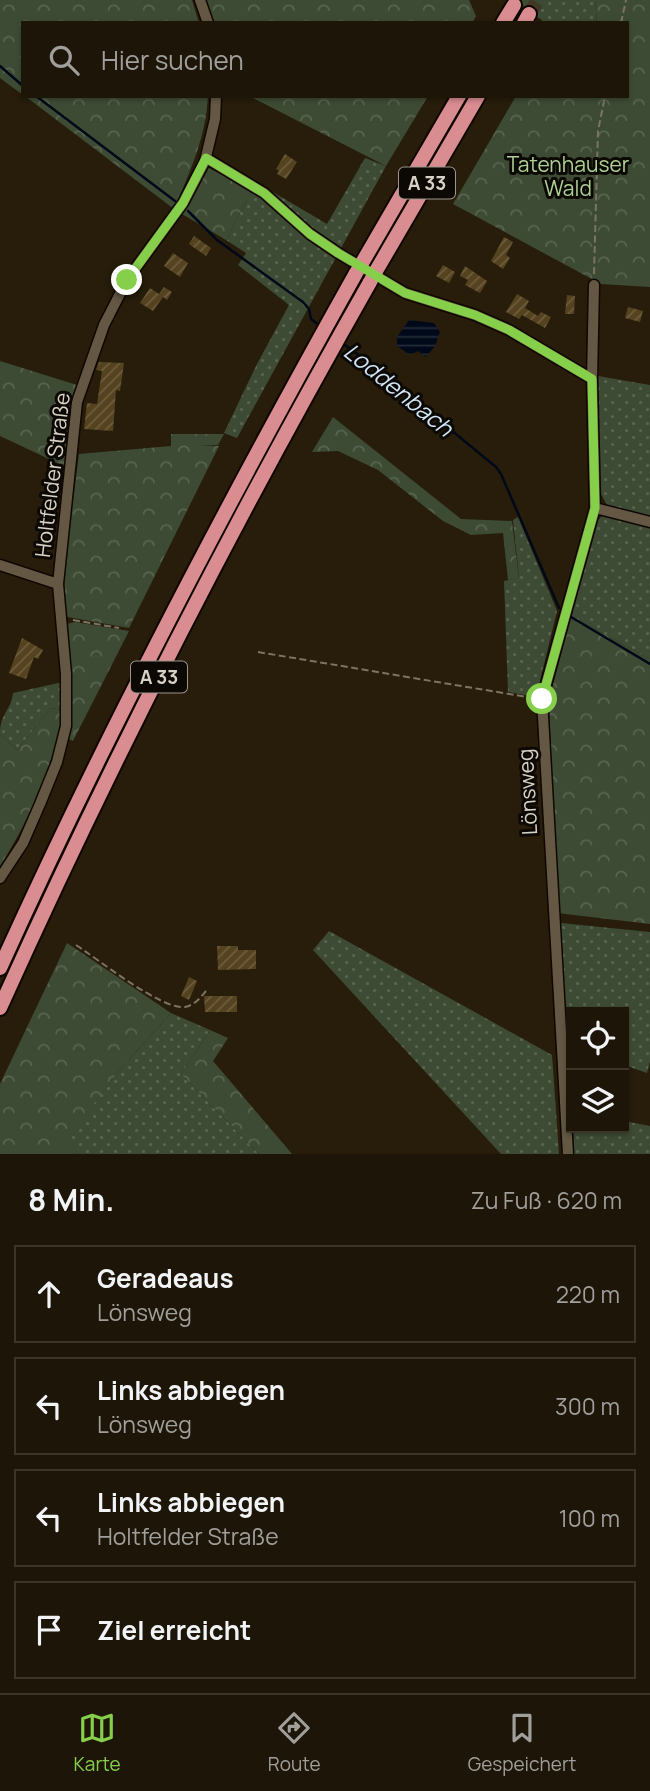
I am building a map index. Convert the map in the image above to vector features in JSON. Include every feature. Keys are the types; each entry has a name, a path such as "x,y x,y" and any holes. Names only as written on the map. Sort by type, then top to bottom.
{"highway":[{"path":"504,21 514,5"},
{"name":"A 33","path":"0,968 180,598 317,342 458,98"},
{"name":"A 33","path":"0,1008 75,846 194,606 330,352 477,98"}],"street":[{"path":"200,0 207,21"},
{"name":"Holtfelder Straße","path":"0,878 23,842 40,804 57,762 66,726 66,674 58,584 77,402 104,325 127,280 183,203 206,158 215,119 216,98"},
{"path":"206,158 264,193 310,234 338,253 405,293 475,315 509,330 592,379"},
{"name":"Lönsweg","path":"568,1154 542,699 595,508 592,379 594,285"},
{"path":"595,508 650,522"},
{"path":"0,565 58,584"}],"path":[{"path":"621,21 626,0"},
{"path":"594,285 598,131 605,98"},
{"path":"61,618 119,628"},
{"path":"258,652 542,699"},
{"path":"76,945 162,1002 185,1007 195,1003 206,991"}],"green space":[{"path":"0,0 192,0 198,21 21,21 21,94 0,78"},
{"path":"206,0 469,0 476,16 473,21 213,21"},
{"path":"509,0 595,0 597,21 542,20"},
{"name":"Tatenhauser Wald","path":"595,0 650,0 650,287 601,284 453,204 515,98 629,98 629,21 597,21"},
{"path":"28,98 208,98 201,140 174,209"},
{"path":"253,98 427,98 386,166"},
{"path":"365,158 386,166 237,438 224,433 289,305 238,265 246,253 226,240 254,181 327,224"},
{"path":"207,167 252,190 226,240 182,214"},
{"path":"0,361 77,385 66,467 0,436"},
{"path":"598,376 650,385 650,517 608,507 600,492"},
{"path":"333,417 461,519 512,521 519,579 508,580 503,533 471,535 443,521 378,470 338,451 312,452"},
{"path":"171,434 224,434 218,445 199,445 219,446 129,628 62,616 63,577 79,454 171,446"},
{"path":"603,515 650,528 650,659 571,616 595,523"},
{"path":"518,517 557,611 536,697 508,692 504,581 519,578 513,520"},
{"path":"571,616 650,659 650,924 557,913 549,700"},
{"path":"75,622 129,631 73,741 69,739 71,712 67,624"},
{"path":"63,682 63,710 51,708 17,750 0,734 13,693"},
{"path":"51,708 63,710 47,771 22,829 0,866 0,734 17,750"},
{"path":"561,923 650,932 650,1061 647,1073 629,1067 629,1007 566,1007 566,1014 558,927"},
{"path":"329,931 552,1055 559,1154 501,1154 313,950"},
{"path":"67,943 171,1013 118,1072 68,1138 78,1154 0,1154 0,1084"},
{"path":"171,1013 210,1030 181,1074 259,1154 78,1154 67,1138 118,1072"},
{"path":"210,1030 228,1038 213,1061 292,1154 259,1154 181,1074"},
{"path":"629,1122 650,1126 650,1154 574,1154 573,1133 629,1133"}],"water":[{"path":"409,320 434,323 440,332 435,346 426,357 418,351 410,355 397,346 397,337"}],"building":[{"path":"285,154 297,162 286,179 277,174 279,171 276,169"},
{"path":"194,236 211,248 206,256 189,244"},
{"path":"504,237 513,242 506,255 510,258 503,269 491,261"},
{"path":"173,253 188,263 180,277 164,266"},
{"path":"443,265 455,272 449,283 436,276"},
{"path":"465,266 487,281 480,293 465,285 468,280 460,276"},
{"path":"164,287 172,292 167,300 163,297 153,311 140,303 150,288 159,294"},
{"path":"517,294 529,301 525,308 538,316 541,312 551,317 545,328 522,315 519,319 506,312"},
{"path":"567,295 575,296 574,314 565,314"},
{"path":"628,307 643,311 640,322 625,318"},
{"path":"99,362 124,363 120,391 116,390 113,431 84,429 87,403 97,404 102,371 96,370"},
{"path":"22,638 43,650 38,659 34,657 26,679 9,673"},
{"path":"217,946 238,946 238,950 256,950 256,969 218,970"},
{"path":"189,977 197,981 189,1000 181,996"},
{"path":"204,996 237,996 237,1012 205,1012"}],"waterway":[{"name":"Loddenbach","path":"0,66 21,84"},
{"name":"Loddenbach","path":"39,98 175,201"},
{"name":"Loddenbach","path":"188,211 217,240 303,302 309,309 311,319 320,326"},
{"name":"Loddenbach","path":"342,343 496,467 559,608"},
{"name":"Loddenbach","path":"571,617 650,664"}],"tunnel":[{"path":"529,14 538,0"}],"route":[{"path":"127,280 183,203 206,158 264,193 310,234 338,253 405,293 475,315 509,330 592,379 595,508 542,699"}]}
